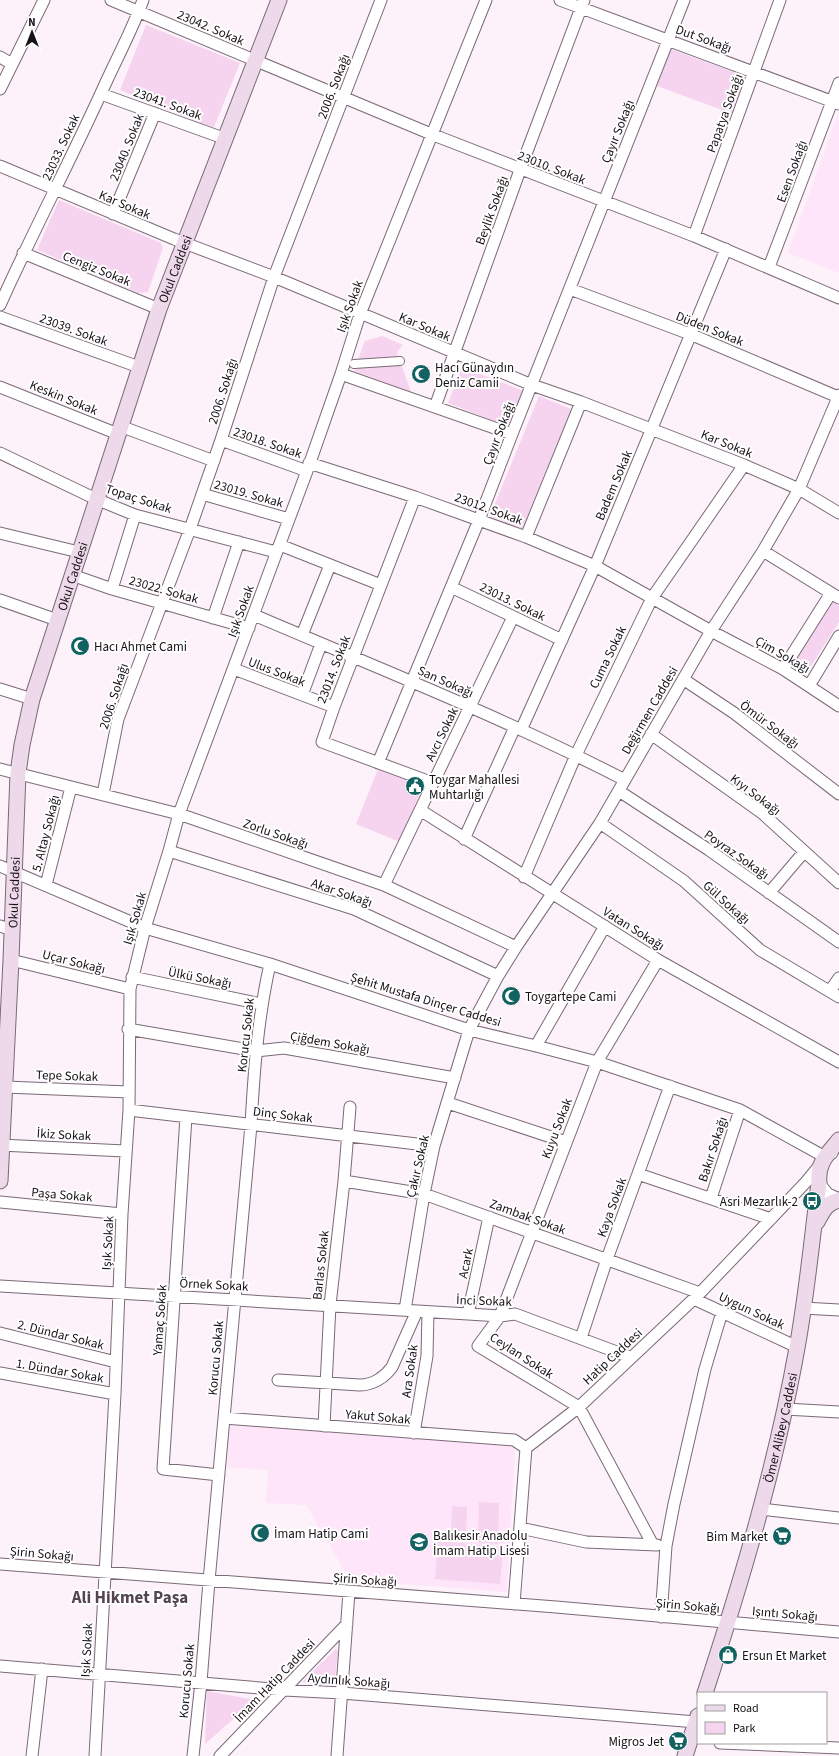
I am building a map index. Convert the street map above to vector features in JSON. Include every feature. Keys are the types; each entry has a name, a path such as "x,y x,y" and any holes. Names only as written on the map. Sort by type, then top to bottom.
{"main road":[{"name":"Okul Caddesi","path":"0,1181 11,960 6,928 15,872 18,773 22,745 32,699 159,309 279,0"},
{"path":"823,1161 839,1140"},
{"name":"Ömer Alibey Caddesi","path":"705,1692 728,1622 761,1509 785,1409 803,1308 819,1183 818,1172 823,1161"},
{"path":"813,1230 824,1207 831,1202 839,1200"},
{"path":"685,1756 694,1742 697,1719"}],"street":[{"path":"0,90 44,0"},
{"name":"23042. Sokak","path":"111,0 256,61"},
{"name":"23033. Sokak","path":"0,305 23,253 56,190 139,12 143,0"},
{"name":"2006. Sokağı","path":"103,794 118,719 190,529 214,461 274,277 381,0"},
{"name":"Işık Sokak","path":"95,1756 115,1394 118,1293 128,1110 128,1029 132,977 144,928 169,851 179,814 308,467 341,374 360,314 486,0"},
{"name":"Dut Sokağı","path":"560,0 582,4 668,40 754,71 835,103"},
{"name":"Çayır Sokağı","path":"378,763 479,520 684,0"},
{"name":"Papatya Sokağı","path":"694,236 780,0"},
{"name":"Beylik Sokağı","path":"435,407 520,170 582,4"},
{"path":"0,57 12,64"},
{"name":"23010. Sokak","path":"256,61 520,170 726,249 839,298"},
{"name":"Esen Sokağı","path":"768,267 835,103 839,83"},
{"name":"23041. Sokak","path":"101,94 226,139"},
{"name":"23040. Sokak","path":"113,214 155,113"},
{"name":"Kar Sokak","path":"0,166 184,244 274,277 454,354 744,465 799,489 839,512"},
{"name":"Badem Sokak","path":"464,839 562,640 595,566 726,249"},
{"name":"Cengiz Sokak","path":"23,253 159,309"},
{"name":"Düden Sokak","path":"570,289 690,334 838,396"},
{"name":"23039. Sokak","path":"0,317 139,367"},
{"path":"354,364 400,361"},
{"path":"341,374 512,434"},
{"name":"Keskin Sokak","path":"1,390 214,461"},
{"name":"Değirmen Caddesi","path":"469,1030 498,976 551,894 600,823 710,631 763,551 799,489 835,414 838,396"},
{"path":"526,537 581,402"},
{"name":"23018. Sokak","path":"221,440 308,467"},
{"name":"Topaç Sokak","path":"0,453 96,499 135,514 239,542 278,549 330,564 381,584"},
{"name":"Cuma Sokak","path":"524,877 576,755 652,598 744,465"},
{"name":"23012. Sokak","path":"308,467 415,497 526,537 595,566 652,598"},
{"name":"23019. Sokak","path":"202,494 288,519"},
{"name":"23014. Sokak","path":"415,497 334,707 322,742 433,783"},
{"path":"112,589 135,514"},
{"path":"0,533 79,552"},
{"path":"213,618 239,542"},
{"path":"763,551 835,595 783,669"},
{"path":"302,635 330,564"},
{"name":"23022. Sokak","path":"72,575 112,589 249,628"},
{"name":"23013. Sokak","path":"451,587 562,640"},
{"name":"Çim Sokağı","path":"652,598 710,631 783,669 839,706"},
{"path":"0,600 57,620"},
{"name":"San Sokağı","path":"254,615 412,681 518,728 625,780"},
{"name":"Avcı Sokak","path":"384,885 513,617"},
{"path":"809,686 839,636"},
{"path":"302,695 322,644"},
{"name":"Ulus Sokak","path":"234,669 334,707"},
{"name":"Ömür Sokağı","path":"683,679 734,713 839,794"},
{"path":"0,689 32,699"},
{"name":"Kıyı Sokağı","path":"651,734 762,813 804,852 837,878"},
{"name":"Zorlu Sokağı","path":"0,769 179,814 384,885 516,947"},
{"name":"5. Altay Sokağı","path":"46,885 71,787"},
{"name":"Poyraz Sokağı","path":"619,791 709,850 839,942"},
{"name":"Vatan Sokağı","path":"420,810 524,877 658,960 839,1062"},
{"name":"Gül Sokağı","path":"600,823 684,882 760,950 835,994"},
{"name":"Akar Sokağı","path":"169,851 354,909 498,976"},
{"path":"769,893 804,852"},
{"name":"Şehit Mustafa Dinçer Caddesi","path":"0,866 144,928 270,964 469,1030 596,1062 740,1110 823,1161"},
{"path":"536,1046 605,926"},
{"name":"Uçar Sokağı","path":"11,960 130,989"},
{"name":"Kuyu Sokak","path":"500,1316 596,1062 658,960"},
{"name":"Korucu Sokak","path":"193,1756 251,1125 256,1051 261,1004 270,964"},
{"name":"Ülkü Sokağı","path":"132,977 261,1004"},
{"path":"835,994 839,978"},
{"name":"Çiğdem Sokağı","path":"128,1029 256,1051 284,1048 455,1078"},
{"name":"Çakır Sokak","path":"405,1310 424,1194 434,1146 469,1030"},
{"name":"Tepe Sokak","path":"4,1080 128,1092"},
{"name":"Kaya Sokak","path":"581,1338 607,1259 670,1086"},
{"path":"448,1103 566,1142"},
{"name":"Barlas Sokak","path":"324,1426 330,1305 344,1181 350,1107"},
{"name":"Dinç Sokak","path":"128,1110 434,1146"},
{"name":"Bakır Sokağı","path":"711,1198 740,1110"},
{"name":"Yamaç Sokak","path":"186,1117 162,1469 219,1475"},
{"name":"İkiz Sokak","path":"1,1145 125,1152"},
{"path":"823,1161 832,1153 839,1151"},
{"name":"Hatip Caddesi","path":"526,1448 578,1407 697,1296 806,1182 823,1161"},
{"name":"Bakır Sokağı","path":"638,1174 771,1219"},
{"name":"Zambak Sokak","path":"344,1181 424,1194 607,1259 697,1296"},
{"path":"819,1183 828,1194 839,1200"},
{"name":"Paşa Sokak","path":"0,1202 122,1214"},
{"name":"Acark","path":"468,1314 489,1217"},
{"name":"Örnek Sokak","path":"0,1286 330,1305"},
{"name":"Uygun Sokak","path":"697,1296 722,1312 797,1347"},
{"name":"İnci Sokak","path":"330,1305 500,1316 515,1314 630,1358"},
{"path":"803,1308 839,1310"},
{"name":"Ara Sokak","path":"278,1380 364,1385 374,1382 386,1374 395,1362 423,1312"},
{"name":"Ara Sokak","path":"414,1433 427,1356 423,1312"},
{"path":"661,1617 666,1546 674,1504 705,1369 722,1312"},
{"name":"Ceylan Sokak","path":"500,1316 478,1346 578,1407"},
{"name":"2. Dündar Sokak","path":"0,1334 116,1362"},
{"name":"1. Dündar Sokak","path":"0,1373 115,1394"},
{"path":"578,1407 653,1545"},
{"path":"785,1409 839,1412"},
{"name":"Yakut Sokak","path":"224,1418 514,1440 526,1448"},
{"path":"514,1604 526,1448"},
{"path":"761,1509 839,1518"},
{"path":"520,1528 586,1542 666,1546"},
{"name":"Şirin Sokağı","path":"0,1564 728,1622"},
{"path":"337,1756 349,1592"},
{"name":"Işıntı Sokağı","path":"728,1622 839,1632"},
{"name":"İmam Hatip Caddesi","path":"220,1756 347,1624"},
{"name":"Aydınlık Sokağı","path":"0,1666 284,1690 697,1719"},
{"path":"32,1756 42,1669"},
{"path":"744,1744 839,1748"}],"shaded area":[{"path":"838,114 839,115 839,273 788,253"},
{"name":"Balıkesir Anadolu İmam Hatip Lisesi","path":"230,1425 515,1446 507,1592 350,1580 306,1505 266,1503 268,1470 226,1467"}],"green space":[{"path":"146,25 240,63 214,127 207,126 120,90"},
{"path":"671,49 746,77 733,114 657,86"},
{"path":"59,200 161,243 163,248 148,292 138,293 37,250"},
{"path":"382,336 403,345 397,352 399,359 357,362 365,341"},
{"path":"401,364 411,392 354,371 356,365"},
{"path":"462,367 524,391 510,427 448,403"},
{"path":"539,396 571,409 522,529 490,516"},
{"path":"832,601 839,606 839,622 806,674 791,665"},
{"path":"379,767 423,785 400,842 356,824"},
{"path":"479,1502 499,1503 498,1544 478,1543"},
{"path":"452,1506 467,1507 466,1537 451,1536"},
{"path":"438,1541 503,1547 500,1584 435,1579"},
{"path":"336,1649 338,1651 334,1687 302,1682"},
{"path":"207,1691 255,1700 205,1744"}],"place":[{"name":"Hacı Günaydın Deniz Camii","path":"421,374"},
{"name":"Hacı Ahmet Cami","path":"80,646"},
{"name":"Toygar Mahallesi Muhtarlığı","path":"415,786"},
{"name":"Toygartepe Cami","path":"511,996"},
{"name":"Asri Mezarlık-2","path":"812,1201"},
{"name":"İmam Hatip Cami","path":"260,1533"},
{"name":"Bim Market","path":"782,1536"},
{"name":"Balıkesir Anadolu İmam Hatip Lisesi","path":"419,1542"},
{"name":"Ersun Et Market","path":"728,1655"},
{"name":"Migros Jet","path":"678,1741"}],"district":[{"name":"Ali Hikmet Paşa","path":"130,1597"}]}
